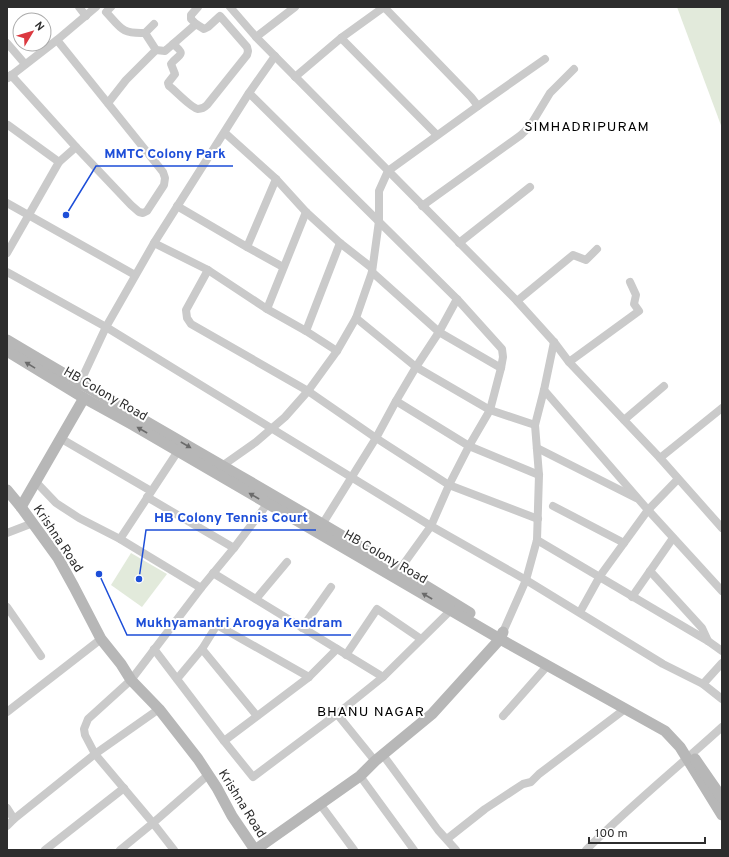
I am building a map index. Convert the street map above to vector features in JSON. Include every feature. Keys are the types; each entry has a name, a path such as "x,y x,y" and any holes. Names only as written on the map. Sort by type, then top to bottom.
{"street":[{"path":"79,7 86,16"},
{"path":"57,40 163,172 165,178 164,185 147,211 143,213 139,212 9,76 57,40 96,7"},
{"path":"198,7 190,15 191,19 204,29 230,7 256,37 295,77 517,301 554,342 569,362 660,458 722,528"},
{"path":"256,37 295,7"},
{"path":"295,77 341,38 384,7 471,96 478,106"},
{"path":"106,9 122,30 127,33 145,33 154,24"},
{"path":"173,44 181,51 181,53 180,56 171,64 175,74 168,84 193,107 199,109 203,108 237,68 247,55 248,51 247,47 220,16"},
{"path":"156,50 165,51 196,24"},
{"path":"145,33 156,50"},
{"path":"341,38 437,135"},
{"path":"7,43 25,64"},
{"path":"108,103 126,80 156,50"},
{"path":"80,391 106,326 135,275 249,93 275,56"},
{"path":"222,466 256,442 285,417 308,391 336,351 356,318 372,270 379,221 379,190 388,171 545,59"},
{"path":"422,206 521,135 530,126 550,93 574,69"},
{"path":"249,93 458,299 502,349 503,356 501,368 490,410 449,485 431,526 400,569"},
{"path":"8,125 59,162"},
{"path":"225,133 276,178 306,212 439,332 501,368"},
{"path":"7,253 59,162 76,147"},
{"path":"247,247 276,178"},
{"path":"459,243 530,187"},
{"path":"7,203 135,275"},
{"path":"177,206 283,267"},
{"path":"267,309 306,212"},
{"path":"154,243 208,270 267,309 306,331 336,351"},
{"path":"306,331 340,243"},
{"path":"517,301 573,255 586,260 597,249"},
{"path":"208,270 186,310 187,318 191,324 308,391 376,438 449,485 538,519"},
{"path":"7,272 106,326 271,429 431,526 580,612 663,664 703,684 722,699"},
{"path":"569,362 638,311 634,304 636,295 630,282"},
{"path":"458,299 416,367 376,438 320,529 400,569 501,636 670,727 687,744 690,757 722,798"},
{"path":"356,318 416,367 490,410 535,425"},
{"path":"7,340 80,391 222,466 271,500 201,588 131,680 88,719 85,724 85,735 95,754 174,850"},
{"path":"501,636 526,580 537,540 539,475 535,425 554,342"},
{"name":"HB Colony Road","path":"7,352 80,391 178,451 271,500 451,610 501,636 548,665 666,731 690,757 722,815"},
{"path":"624,420 664,386"},
{"path":"544,390 639,500 722,591"},
{"name":"Krishna Road","path":"21,507 60,438 80,391"},
{"path":"396,401 469,446 539,475"},
{"path":"660,458 722,408"},
{"path":"60,438 234,548"},
{"path":"537,448 639,500"},
{"path":"120,539 178,451"},
{"path":"580,612 600,576 648,510 678,479"},
{"path":"35,481 56,503 79,518 120,539 201,588"},
{"name":"Krishna Road","path":"7,490 58,558 101,639 121,664 131,680 160,709 198,758 232,816 255,850 360,776 379,758 432,714 501,636"},
{"path":"553,506 624,543"},
{"path":"7,533 33,523"},
{"path":"632,596 673,538"},
{"path":"537,540 600,576 722,651"},
{"path":"256,599 287,562"},
{"path":"650,571 702,628 708,641"},
{"path":"213,573 383,677"},
{"path":"302,628 331,588"},
{"path":"7,606 41,656"},
{"path":"346,655 377,609 421,639"},
{"path":"154,649 253,777 337,714 383,677 451,610"},
{"path":"178,679 202,648 217,625 309,677"},
{"path":"7,712 101,639"},
{"path":"202,648 257,716"},
{"path":"224,741 309,677 337,649"},
{"path":"703,684 722,663"},
{"path":"503,716 548,665"},
{"path":"7,826 95,754 160,709"},
{"path":"447,839 485,809 523,784 531,782 538,774 625,709"},
{"path":"337,714 379,758 456,850"},
{"path":"586,850 615,822 722,727"},
{"path":"120,850 208,775"},
{"path":"360,776 414,850"},
{"path":"44,850 124,788"},
{"path":"320,804 354,850"},
{"path":"7,808 14,819"}],"green space":[{"path":"677,7 722,7 722,128"},
{"path":"131,553 167,574 142,607 111,585"}],"place":[{"name":"MMTC Colony Park","path":"66,215"},
{"name":"Mukhyamantri Arogya Kendram","path":"99,574"},
{"name":"HB Colony Tennis Court","path":"139,579"}],"district":[{"name":"SIMHADRIPURAM","path":"587,126"},
{"name":"BHANU NAGAR","path":"371,711"}]}
